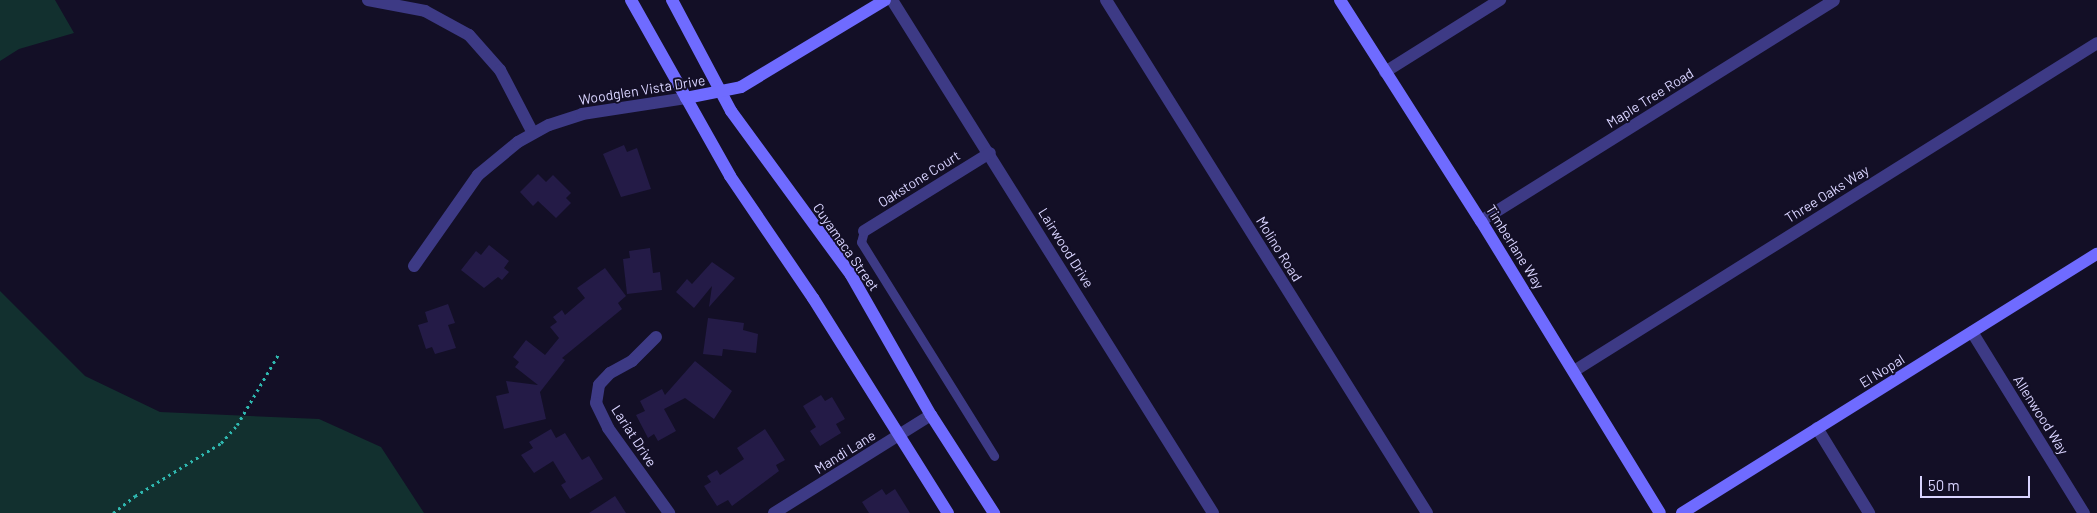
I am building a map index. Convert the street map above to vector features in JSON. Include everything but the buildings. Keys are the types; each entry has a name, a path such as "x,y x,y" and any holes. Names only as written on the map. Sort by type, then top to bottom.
{"street":[{"path":"368,0 425,11 470,35 496,64 533,133"},
{"path":"631,0 730,176 808,291 948,513"},
{"name":"Cuyamaca Street","path":"672,0 720,92 850,275 931,415 994,513"},
{"name":"Woodglen Vista Drive","path":"414,266 478,175 533,133 582,114 686,98 741,87 886,0"},
{"name":"Lairwood Drive","path":"892,0 990,153 1213,513"},
{"name":"Molino Road","path":"1106,0 1427,513"},
{"name":"Timberlane Way","path":"1340,0 1481,221 1660,513"},
{"path":"1385,72 1500,0"},
{"name":"Maple Tree Road","path":"1481,221 1834,0"},
{"name":"Three Oaks Way","path":"1574,371 2097,43"},
{"name":"Oakstone Court","path":"864,231 990,153"},
{"name":"El Nopal","path":"1682,513 2097,254"},
{"name":"Allenwood Way","path":"1972,332 2084,513"},
{"name":"Lariat Drive","path":"656,337 599,385 596,403 608,428 669,513"},
{"name":"Mandi Lane","path":"774,513 899,437 931,415"},
{"path":"1817,428 1869,513"}],"lane":[{"path":"864,231 861,242 994,456"}],"path":[{"path":"113,513 135,496 221,443 236,425 279,353"}],"green space":[{"path":"0,0 55,0 74,33 19,49 0,61"},
{"path":"0,291 85,376 160,412 319,419 381,447 424,513 0,513"}]}
